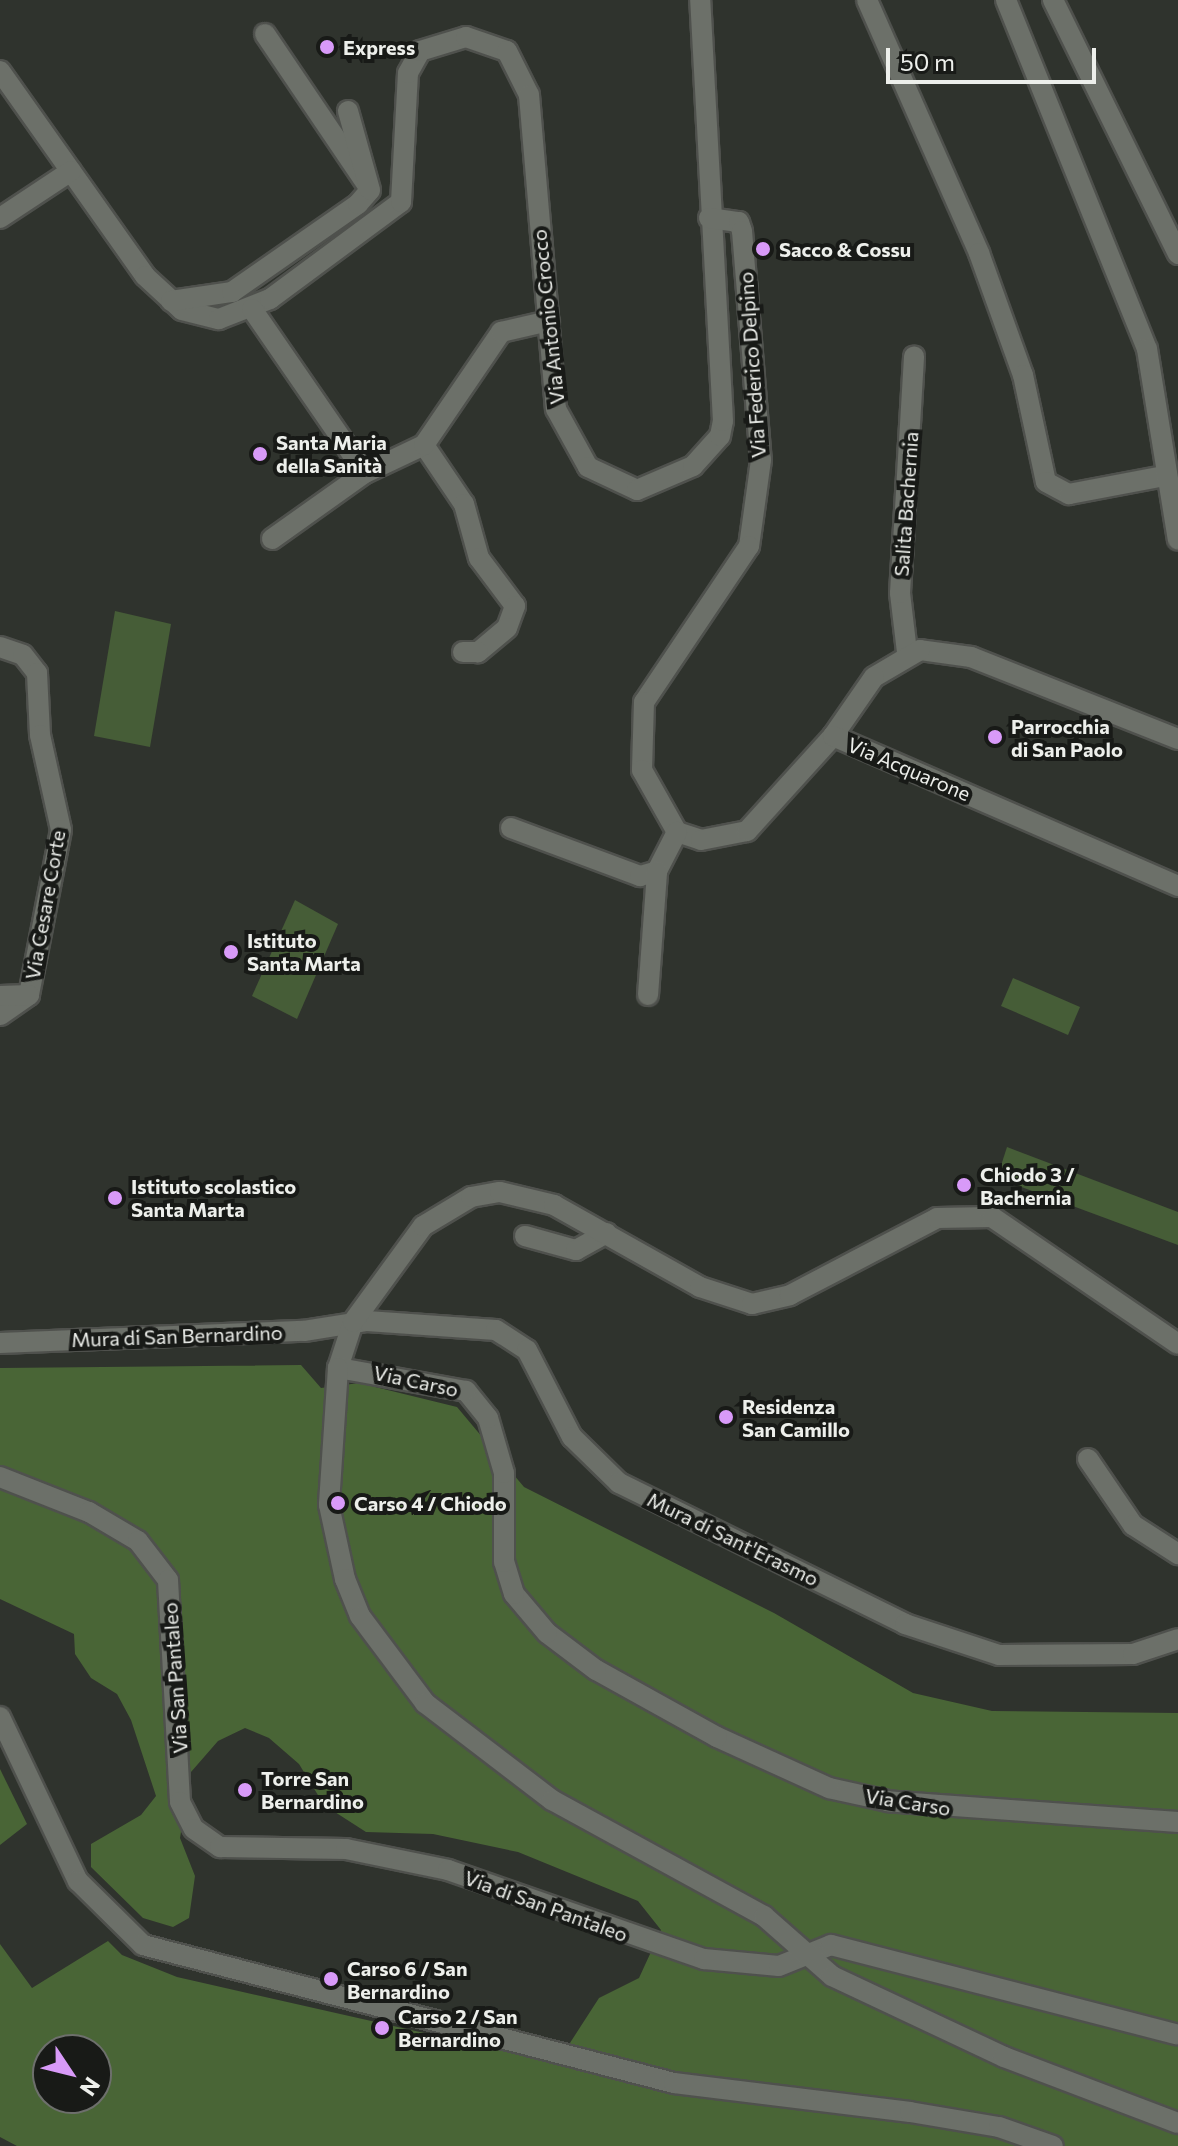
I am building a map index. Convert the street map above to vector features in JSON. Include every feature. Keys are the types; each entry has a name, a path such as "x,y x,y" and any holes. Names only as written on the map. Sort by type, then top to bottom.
{"street":[{"name":"Via Antonio Crocco","path":"252,309 401,202 409,67 437,40 466,37 507,51 525,76 556,409 577,454 619,487 672,481 710,449 723,421 709,218 700,0"},
{"path":"867,0 979,253 1023,375 1046,482 1069,494 1164,476"},
{"path":"1006,0 1147,349 1164,476 1178,540"},
{"path":"1053,0 1178,254"},
{"path":"265,34 370,190"},
{"path":"0,71 145,276 171,301 206,318 252,309 365,473"},
{"path":"348,111 370,190"},
{"path":"0,218 71,171"},
{"path":"171,301 232,292 370,190"},
{"name":"Via Federico Delpino","path":"677,832 642,770 644,702 749,546 761,460 742,231 739,222 709,218"},
{"path":"272,539 365,473 424,445 501,332 549,321"},
{"name":"Salita Bachernia","path":"907,652 900,593 914,356"},
{"path":"424,445 464,504 479,558 515,606 507,628 478,652 463,652"},
{"name":"Via Cesare Corte","path":"0,647 23,655 37,673 40,735 59,798 61,830 29,995 0,1015"},
{"path":"907,652 971,657 1178,739"},
{"name":"Via Acquarone","path":"907,652 874,677 833,736 1178,886"},
{"path":"648,995 657,871 677,832 701,840 747,831 833,736"},
{"path":"511,828 640,876 657,871"},
{"name":"Via Cesare Corte","path":"0,996 29,995"},
{"path":"1178,1344 1017,1229 974,1214 910,1229 790,1295 752,1304 700,1287 607,1233 521,1195 471,1197 423,1226 353,1322 338,1368 329,1505 345,1579 394,1668 501,1765 764,1916 832,1976 1004,2057 1178,2123"},
{"path":"525,1236 576,1250 607,1233"},
{"name":"Mura di San Bernardino","path":"0,1343 304,1331 353,1322"},
{"name":"Mura di Sant'Erasmo","path":"353,1322 462,1323 513,1337 572,1437 619,1483 949,1643 999,1655 1081,1658 1133,1654 1178,1639"},
{"name":"Via Carso","path":"338,1368 466,1391 488,1418 504,1473 504,1562 514,1594 547,1633 596,1670 717,1737 829,1788 888,1801 1178,1822"},
{"path":"1088,1459 1133,1525 1178,1554"},
{"name":"Via San Pantaleo","path":"0,1477 89,1512 145,1551 168,1580 180,1802 194,1829 220,1847 286,1845"},
{"path":"0,1717 78,1881 143,1945 674,2083 910,2112 999,2127 1053,2146"},
{"name":"Via di San Pantaleo","path":"286,1845 448,1870 704,1959 779,1966 802,1952"},
{"path":"802,1952 831,1945 869,1952 1178,2035"}],"green space":[{"path":"115,611 171,624 150,747 94,736"},
{"path":"295,900 338,924 297,1019 252,996"},
{"path":"1013,978 1080,1007 1068,1035 1001,1006"},
{"path":"1007,1147 1178,1212 1178,1245 997,1178"},
{"path":"301,1365 321,1388 359,1383 457,1407 524,1487 774,1613 913,1693 992,1711 1178,1713 1178,2146 17,2146 0,2137 0,1944 32,1988 108,1941 122,1955 177,1977 557,2063 599,1998 639,1978 661,1930 638,1901 518,1852 433,1834 366,1832 324,1805 299,1764 269,1738 245,1728 218,1741 191,1772 180,1838 195,1876 189,1918 173,1927 143,1918 91,1867 91,1844 141,1815 156,1796 131,1720 117,1694 91,1678 75,1654 74,1634 0,1599 0,1368"},
{"path":"0,1769 27,1824 0,1845"}],"place":[{"name":"Express","path":"327,47"},
{"name":"Sacco & Cossu","path":"763,249"},
{"name":"Santa Maria della Sanità","path":"260,454"},
{"name":"Parrocchia di San Paolo","path":"995,737"},
{"name":"Istituto Santa Marta","path":"231,952"},
{"name":"Chiodo 3 / Bachernia","path":"964,1185"},
{"name":"Istituto scolastico Santa Marta","path":"115,1198"},
{"name":"Residenza San Camillo","path":"726,1417"},
{"name":"Carso 4 / Chiodo","path":"338,1503"},
{"name":"Torre San Bernardino","path":"245,1790"},
{"name":"Carso 6 / San Bernardino","path":"331,1979"},
{"name":"Carso 2 / San Bernardino","path":"382,2028"}]}
